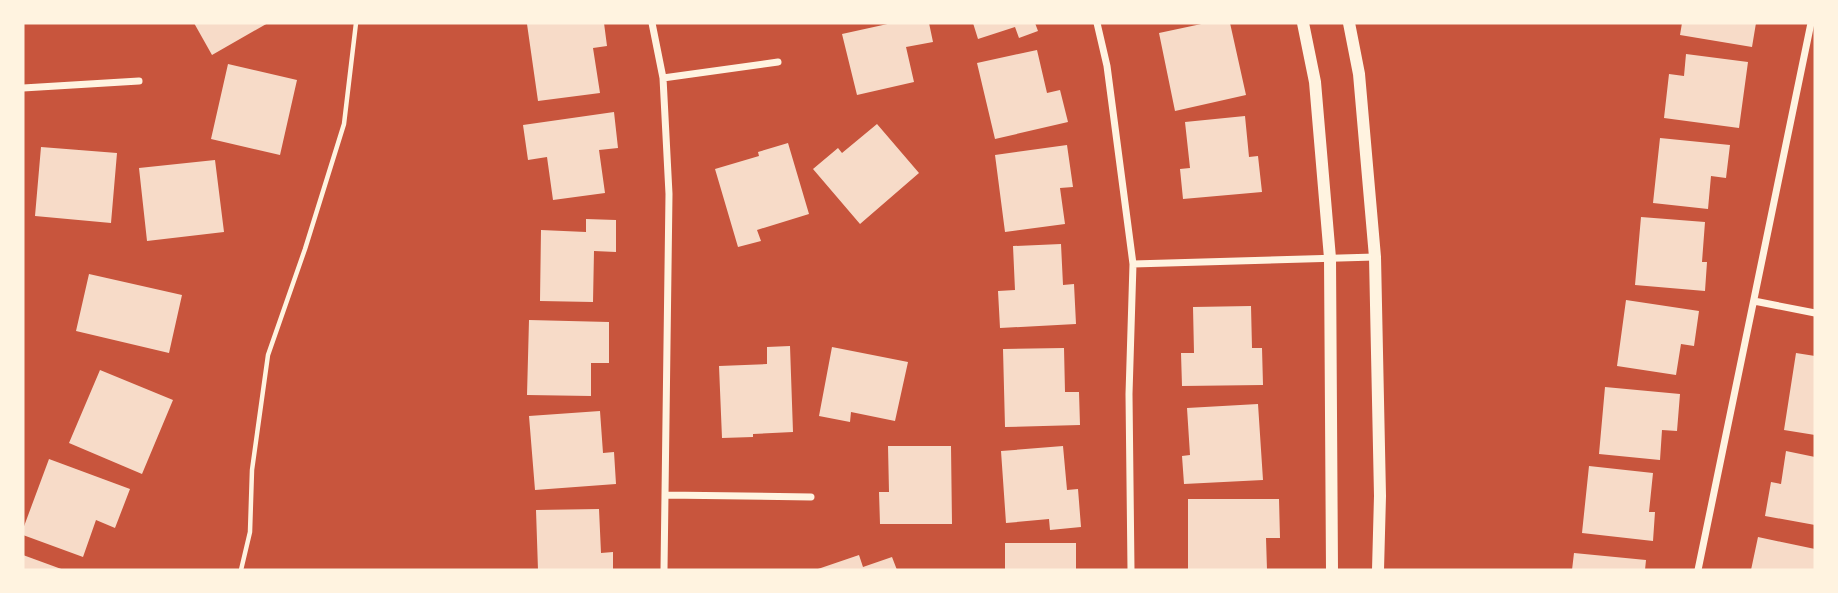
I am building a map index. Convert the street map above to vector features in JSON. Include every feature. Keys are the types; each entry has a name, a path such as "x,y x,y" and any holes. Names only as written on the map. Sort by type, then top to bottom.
{"street":[{"path":"652,23 663,79 669,194 664,570"},
{"path":"1097,23 1107,66 1133,264 1129,394 1131,570"},
{"path":"1303,23 1315,82 1330,258 1332,570"},
{"path":"1349,23 1359,74 1375,257 1380,496 1378,570"},
{"path":"1698,570 1811,23"},
{"path":"663,79 778,62"},
{"path":"23,88 139,81"},
{"path":"1133,264 1375,257"},
{"path":"1754,301 1815,313"},
{"path":"665,495 811,497"}],"path":[{"path":"241,570 250,532 252,470 268,355 344,124 356,23"}],"building":[{"path":"194,23 268,23 212,55"},
{"path":"604,23 607,46 593,48 600,93 538,101 527,24"},
{"path":"892,23 929,23 933,42 906,47 914,82 857,95 842,34"},
{"path":"973,23 1035,23 1038,31 1019,38 1015,27 978,39"},
{"path":"1206,23 1230,23 1246,95 1175,111 1159,33"},
{"path":"1682,23 1756,23 1752,47 1680,35"},
{"path":"1037,50 1047,93 1060,90 1068,122 995,139 977,63"},
{"path":"1686,54 1748,62 1739,128 1664,118 1669,74 1684,76"},
{"path":"228,64 297,80 280,155 211,139"},
{"path":"614,112 618,148 599,150 605,193 553,200 547,157 528,160 523,125"},
{"path":"1245,116 1249,157 1258,156 1262,192 1183,199 1180,169 1190,168 1185,122"},
{"path":"877,124 919,173 860,224 813,169 838,148 842,153"},
{"path":"1660,138 1730,145 1726,178 1711,176 1708,209 1653,203"},
{"path":"788,143 809,214 757,230 761,241 738,247 715,169 759,156 758,152"},
{"path":"1067,145 1073,187 1060,188 1065,224 1005,232 995,155"},
{"path":"41,147 117,153 111,223 35,216"},
{"path":"215,160 224,232 147,241 139,168"},
{"path":"1641,217 1705,222 1702,262 1707,262 1705,291 1635,285"},
{"path":"586,219 616,220 616,252 594,251 593,302 540,301 541,230 586,232"},
{"path":"1061,244 1063,285 1074,284 1076,324 1000,328 998,291 1015,290 1013,246"},
{"path":"89,274 182,295 169,353 76,331"},
{"path":"1626,300 1699,311 1694,346 1681,344 1676,375 1617,366"},
{"path":"1251,306 1252,348 1262,348 1263,385 1182,386 1181,353 1194,353 1193,307"},
{"path":"529,320 609,322 609,363 591,363 591,396 527,395"},
{"path":"790,346 793,432 722,438 719,366 767,364 767,347"},
{"path":"832,347 908,362 895,421 851,412 850,422 819,416"},
{"path":"1064,348 1065,392 1079,392 1080,425 1005,427 1003,349"},
{"path":"1796,353 1815,356 1815,435 1784,430"},
{"path":"100,370 173,400 142,474 69,443"},
{"path":"1605,387 1680,394 1677,431 1662,430 1660,460 1599,454"},
{"path":"1258,404 1263,480 1184,484 1182,456 1190,455 1187,408"},
{"path":"600,411 603,453 614,452 616,484 535,490 529,416"},
{"path":"888,446 951,446 952,524 880,524 879,492 889,492"},
{"path":"1063,446 1067,490 1078,489 1081,527 1050,530 1049,519 1006,523 1001,451"},
{"path":"1786,451 1815,457 1815,525 1765,516 1771,482 1781,484"},
{"path":"49,459 130,489 115,528 96,520 83,557 23,535"},
{"path":"1589,466 1653,473 1649,512 1655,512 1653,541 1582,533"},
{"path":"1188,499 1279,499 1280,538 1266,538 1267,570 1188,570"},
{"path":"599,509 601,553 613,552 613,570 538,570 536,510"},
{"path":"1758,537 1815,549 1815,570 1751,570"},
{"path":"1005,543 1076,543 1076,570 1005,570"},
{"path":"1574,553 1646,560 1645,570 1572,570"},
{"path":"23,555 64,570 23,570"},
{"path":"859,555 863,567 892,557 897,570 815,570"}]}
